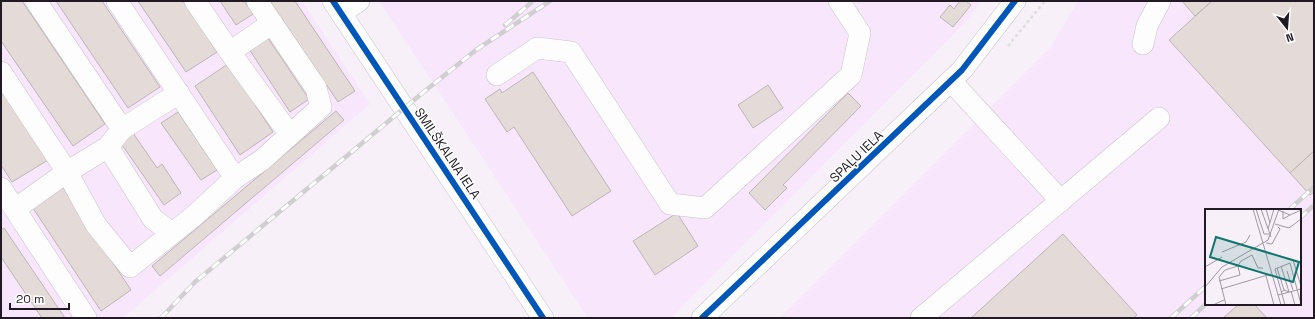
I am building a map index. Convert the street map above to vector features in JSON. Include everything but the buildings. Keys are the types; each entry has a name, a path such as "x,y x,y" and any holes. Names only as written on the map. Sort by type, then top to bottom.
{"street":[{"path":"36,1 122,129"},
{"path":"117,1 235,178"},
{"path":"195,1 290,135"},
{"path":"1,72 67,172 96,225 130,267 194,216 235,178 262,160 321,107 316,88 257,1"},
{"path":"337,7 359,1"},
{"path":"496,75 537,48 572,52 670,204 705,208 851,74 860,33 839,1"},
{"name":"SPAĻU IELA","path":"702,318 962,70 1015,1"},
{"path":"1143,44 1147,26 1160,1"},
{"name":"SMILŠKALNA IELA","path":"337,7 543,318"},
{"path":"230,52 272,23"},
{"path":"951,81 1061,201"},
{"path":"15,209 67,172 108,147 122,129 179,93"},
{"path":"921,318 1159,118"},
{"path":"108,147 153,219 172,233"},
{"path":"1,188 86,318"}],"shaded area":[{"path":"1,1 302,1 370,104 123,318 4,318 1,313"},
{"path":"379,1 981,1 964,24 671,318 588,318"},
{"path":"1078,1 1314,1 1314,318 780,318 1051,47"}],"railway":[{"path":"505,25 533,1"},
{"path":"161,318 195,282 420,95 476,50 550,1"},
{"path":"1290,209 1314,187"},
{"path":"1301,217 1314,205"},
{"path":"1171,318 1205,287"},
{"path":"1191,318 1205,305"}],"cycle path":[{"path":"333,1 543,318"},
{"path":"702,318 962,70 1015,1"}]}
